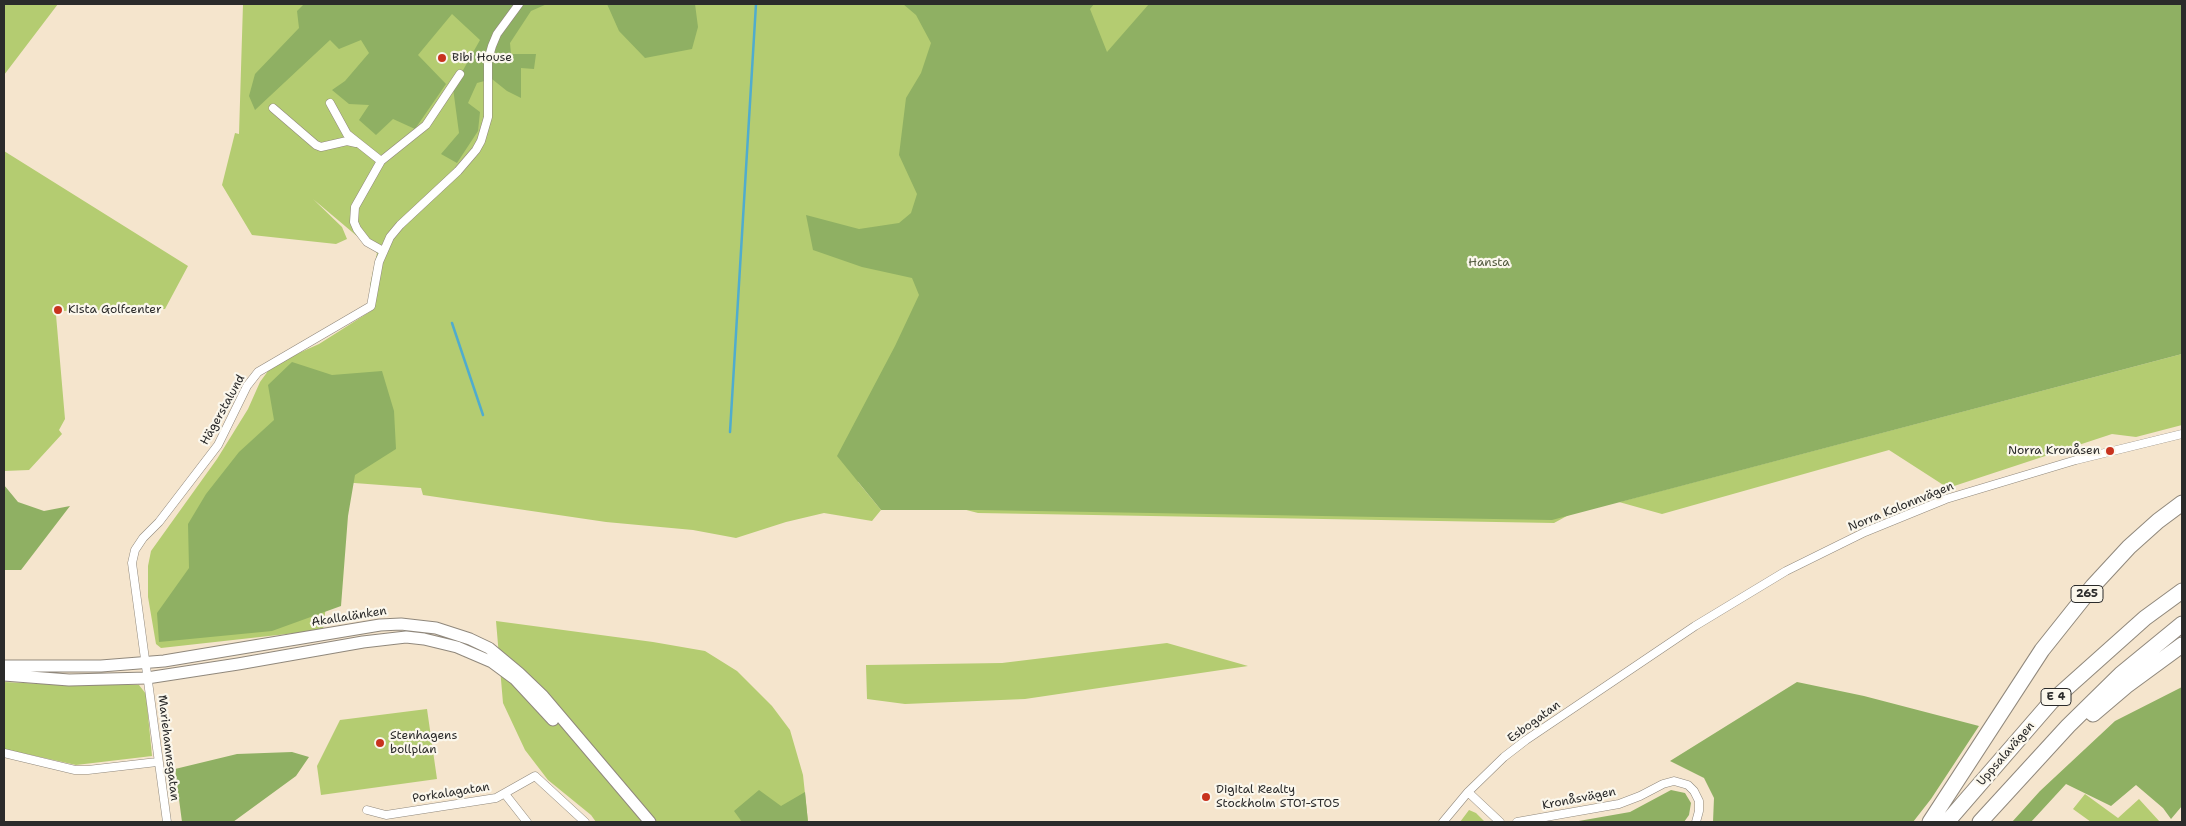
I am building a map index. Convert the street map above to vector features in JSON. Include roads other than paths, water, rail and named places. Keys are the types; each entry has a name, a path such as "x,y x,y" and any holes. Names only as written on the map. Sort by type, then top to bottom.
{"highway":[{"name":"265","path":"1930,822 2042,650 2094,586 2129,548 2158,520 2182,503"},
{"name":"Uppsalavägen","path":"1947,822 2051,702 2138,624 2182,591"},
{"name":"Uppsalavägen","path":"1980,822 2068,726 2121,674 2182,624"},
{"path":"2016,782 2034,769 2126,686 2182,645"}],"main road":[{"name":"Akallalänken","path":"4,666 101,666 173,660 380,625 418,625 453,632 488,648 543,696 650,822"},
{"path":"4,675 69,680 147,678 387,639 424,639 457,646 492,662 515,679 550,716 640,822"}],"street":[{"name":"Hägerstalund","path":"147,678 132,563 137,546 159,522 218,445 247,386 258,372 372,306 383,251 390,237 400,225 458,171 476,150 485,130 488,117 488,60 492,46 497,34 520,4"},
{"path":"383,251 367,242 354,222 354,214 362,193 382,162 426,126 460,74"},
{"path":"330,102 340,125 356,143 382,162"},
{"path":"273,108 316,145 321,147 347,141 356,143"},
{"name":"Norra Kolonnvägen","path":"1652,655 1695,626 1786,571 1866,532 1946,499 2076,460 2182,434"},
{"name":"Esbogatan","path":"1443,822 1468,792 1504,757 1526,740 1652,655"},
{"name":"Mariehamnsgatan","path":"147,678 157,762 167,822"},
{"path":"4,753 75,770 157,762"},
{"name":"Porkalagatan","path":"367,810 386,814 496,798 534,776 585,822"},
{"name":"Kronåsvägen","path":"1517,822 1619,804 1674,781 1688,785 1694,791 1699,801 1696,822"},
{"path":"1468,792 1500,822"},
{"path":"504,794 527,822"}],"waterway":[{"path":"730,432 756,4"},
{"path":"452,323 483,415"}],"place":[{"name":"Bibi House","path":"442,58"},
{"name":"Kista Golfcenter","path":"58,310"},
{"name":"Norra Kronåsen","path":"2110,451"},
{"name":"Stenhagens bollplan","path":"380,743"},
{"name":"Digital Realty Stockholm STO1-STO5","path":"1206,797"}],"park label":[{"name":"Hansta","path":"1489,263"}]}
